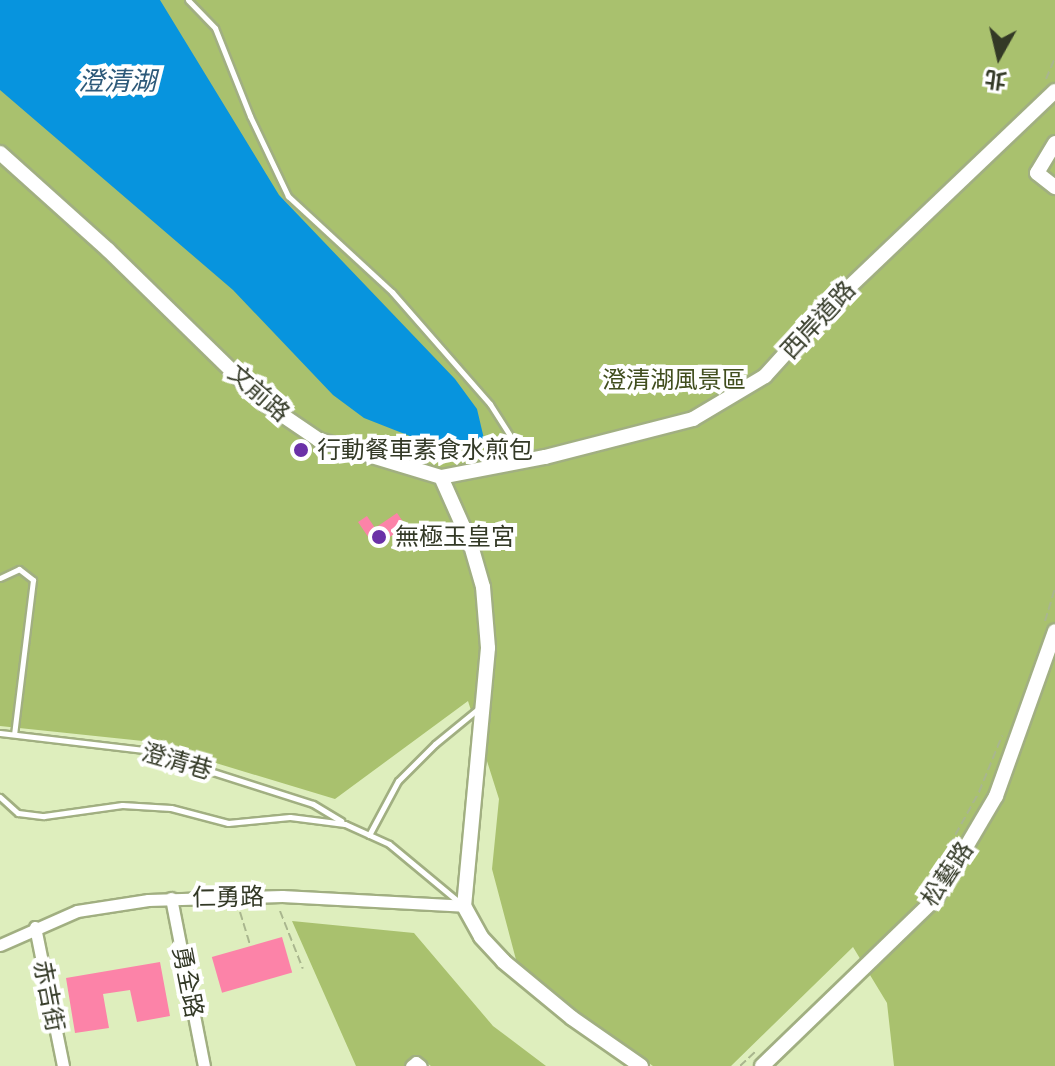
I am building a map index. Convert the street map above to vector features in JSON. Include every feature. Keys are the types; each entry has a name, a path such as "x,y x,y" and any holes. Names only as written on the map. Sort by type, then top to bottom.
{"street":[{"name":"西岸道路","path":"441,477 693,419 765,376 886,249 1053,96"},
{"path":"1055,143 1037,173 1055,187"},
{"name":"文前路","path":"0,153 108,250 266,404 319,440 441,477"},
{"path":"441,477 470,542 483,587 488,648 486,702 464,906"},
{"name":"松藝路","path":"762,1066 936,898 996,796 1049,629"},
{"name":"仁勇路","path":"0,945 77,911 113,903 171,898 282,896 464,906"},
{"name":"勇全路","path":"171,898 204,1066"},
{"name":"澄清巷","path":"464,906 481,937 503,961 572,1018 641,1066"},
{"name":"赤吉街","path":"35,927 63,1066"},
{"path":"411,1066 416,1062 421,1066"}],"lane":[{"path":"188,0 215,28 250,116 288,196 392,292 490,404 525,460"},
{"path":"0,578 19,569 33,580 14,735"},
{"path":"369,835 398,781 435,744 486,702"},
{"name":"澄清巷","path":"0,733 144,750 313,804 345,824 389,844 464,906"},
{"name":"澄清巷","path":"0,797 18,813 44,816 122,805 171,808 228,823 290,817 345,824"}],"path":[{"path":"1053,96 1044,84 1055,58"},
{"path":"1049,629 1055,588"},
{"path":"933,874 979,792 1002,736"},
{"path":"240,911 250,944"},
{"path":"280,911 303,969"},
{"path":"740,1066 761,1047"}],"green space":[{"name":"澄清湖風景區","path":"0,0 1055,0 1055,1066 894,1066 887,1003 853,947 731,1066 653,1066 519,971 492,869 499,799 468,701 335,799 143,741 0,726"},
{"path":"292,921 414,933 493,1026 546,1066 431,1066 417,1056 405,1066 356,1066"}],"water":[{"name":"澄清湖","path":"0,0 160,0 279,195 455,379 477,409 485,443 420,440 364,418 333,395 233,290 0,90"}],"building":[{"name":"無極玉皇宮","path":"397,513 406,526 375,547 358,522 367,516 375,528"},
{"path":"282,937 292,973 222,993 212,957"},
{"path":"160,962 170,1016 137,1022 130,990 103,994 109,1028 75,1033 66,978"}],"place":[{"name":"行動餐車素食水煎包","path":"301,450"},
{"name":"無極玉皇宮","path":"379,537"}]}
